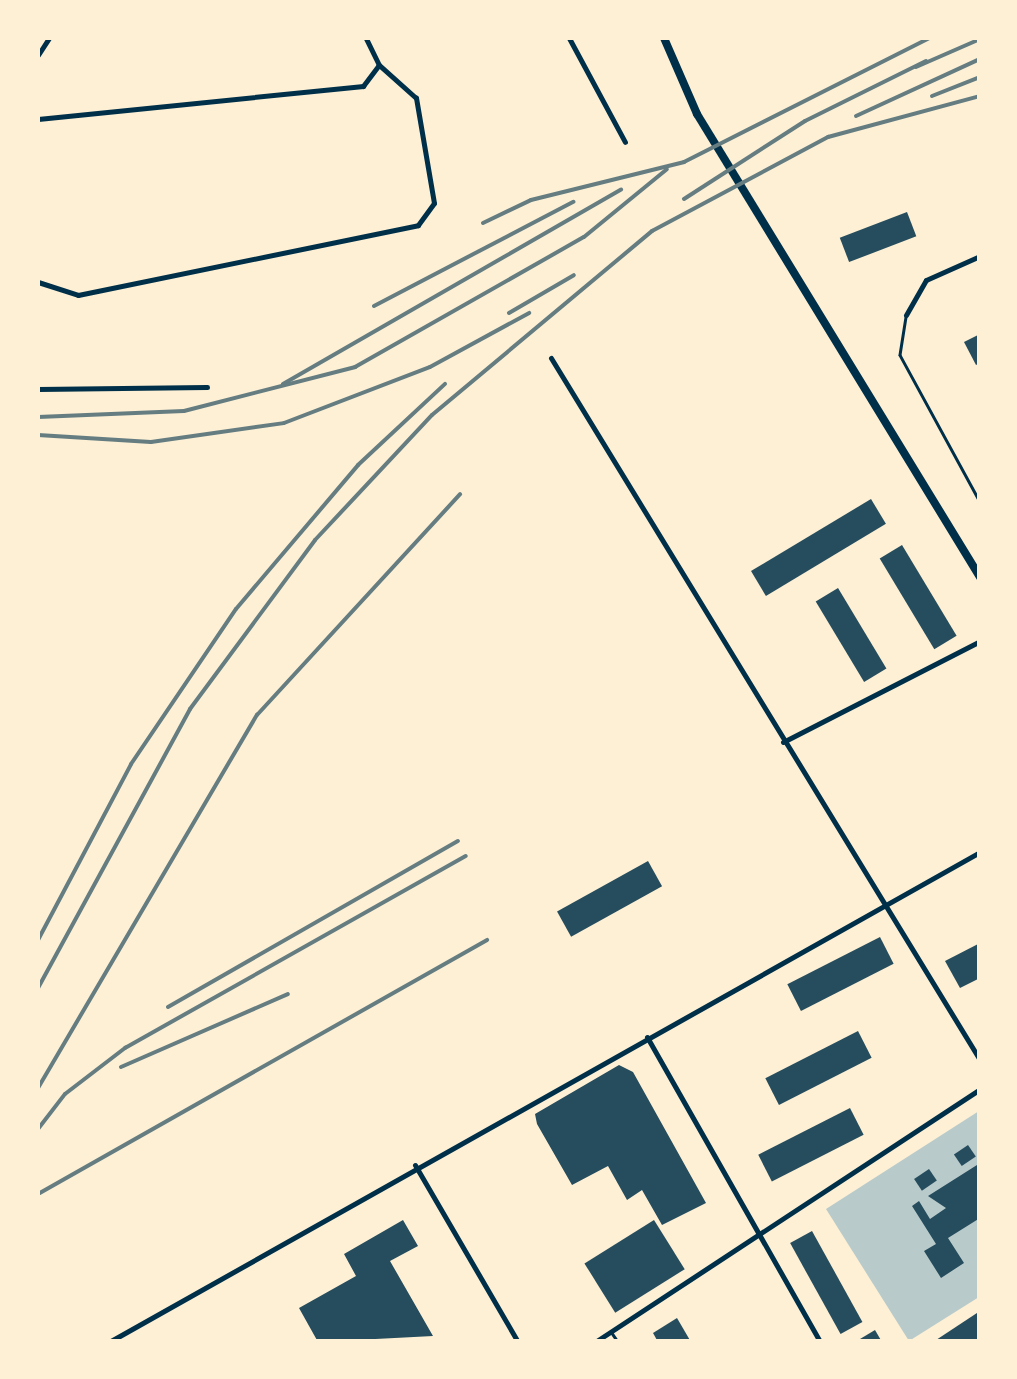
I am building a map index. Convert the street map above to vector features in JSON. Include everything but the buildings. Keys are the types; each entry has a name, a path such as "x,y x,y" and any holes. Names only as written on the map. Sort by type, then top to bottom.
{"main road":[{"path":"664,38 696,114 980,577"}],"street":[{"path":"38,55 49,38"},
{"path":"38,282 78,295 418,225 434,203 416,98 379,65 366,38"},
{"path":"569,38 625,142"},
{"path":"38,119 363,86 379,65"},
{"path":"906,316 926,280 980,256"},
{"path":"551,358 980,1060"},
{"path":"38,389 207,386"},
{"path":"783,742 980,641"},
{"path":"109,1342 414,1164 980,852"},
{"path":"647,1037 820,1342"},
{"path":"595,1342 980,1090"},
{"path":"414,1164 518,1342"}],"lane":[{"path":"906,316 900,354 980,502"},
{"path":"612,1332 618,1342"}],"shaded area":[{"path":"979,1111 979,1297 909,1341 826,1209"}],"railway":[{"path":"483,223 531,200 684,162 930,38"},
{"path":"916,67 980,39"},
{"path":"856,116 980,59"},
{"path":"684,199 805,121 926,61"},
{"path":"932,96 980,77"},
{"path":"38,988 190,709 315,540 432,415 652,231 828,137 980,96"},
{"path":"38,417 184,411 355,367 584,237 667,169"},
{"path":"283,384 621,190"},
{"path":"374,306 573,202"},
{"path":"509,313 574,275"},
{"path":"38,435 151,442 284,423 430,367 529,313"},
{"path":"38,940 131,764 236,609 358,465 445,384"},
{"path":"38,1088 257,715 460,494"},
{"path":"168,1007 458,841"},
{"path":"38,1129 65,1094 125,1048 466,856"},
{"path":"38,1194 487,940"},
{"path":"121,1067 288,994"}]}
